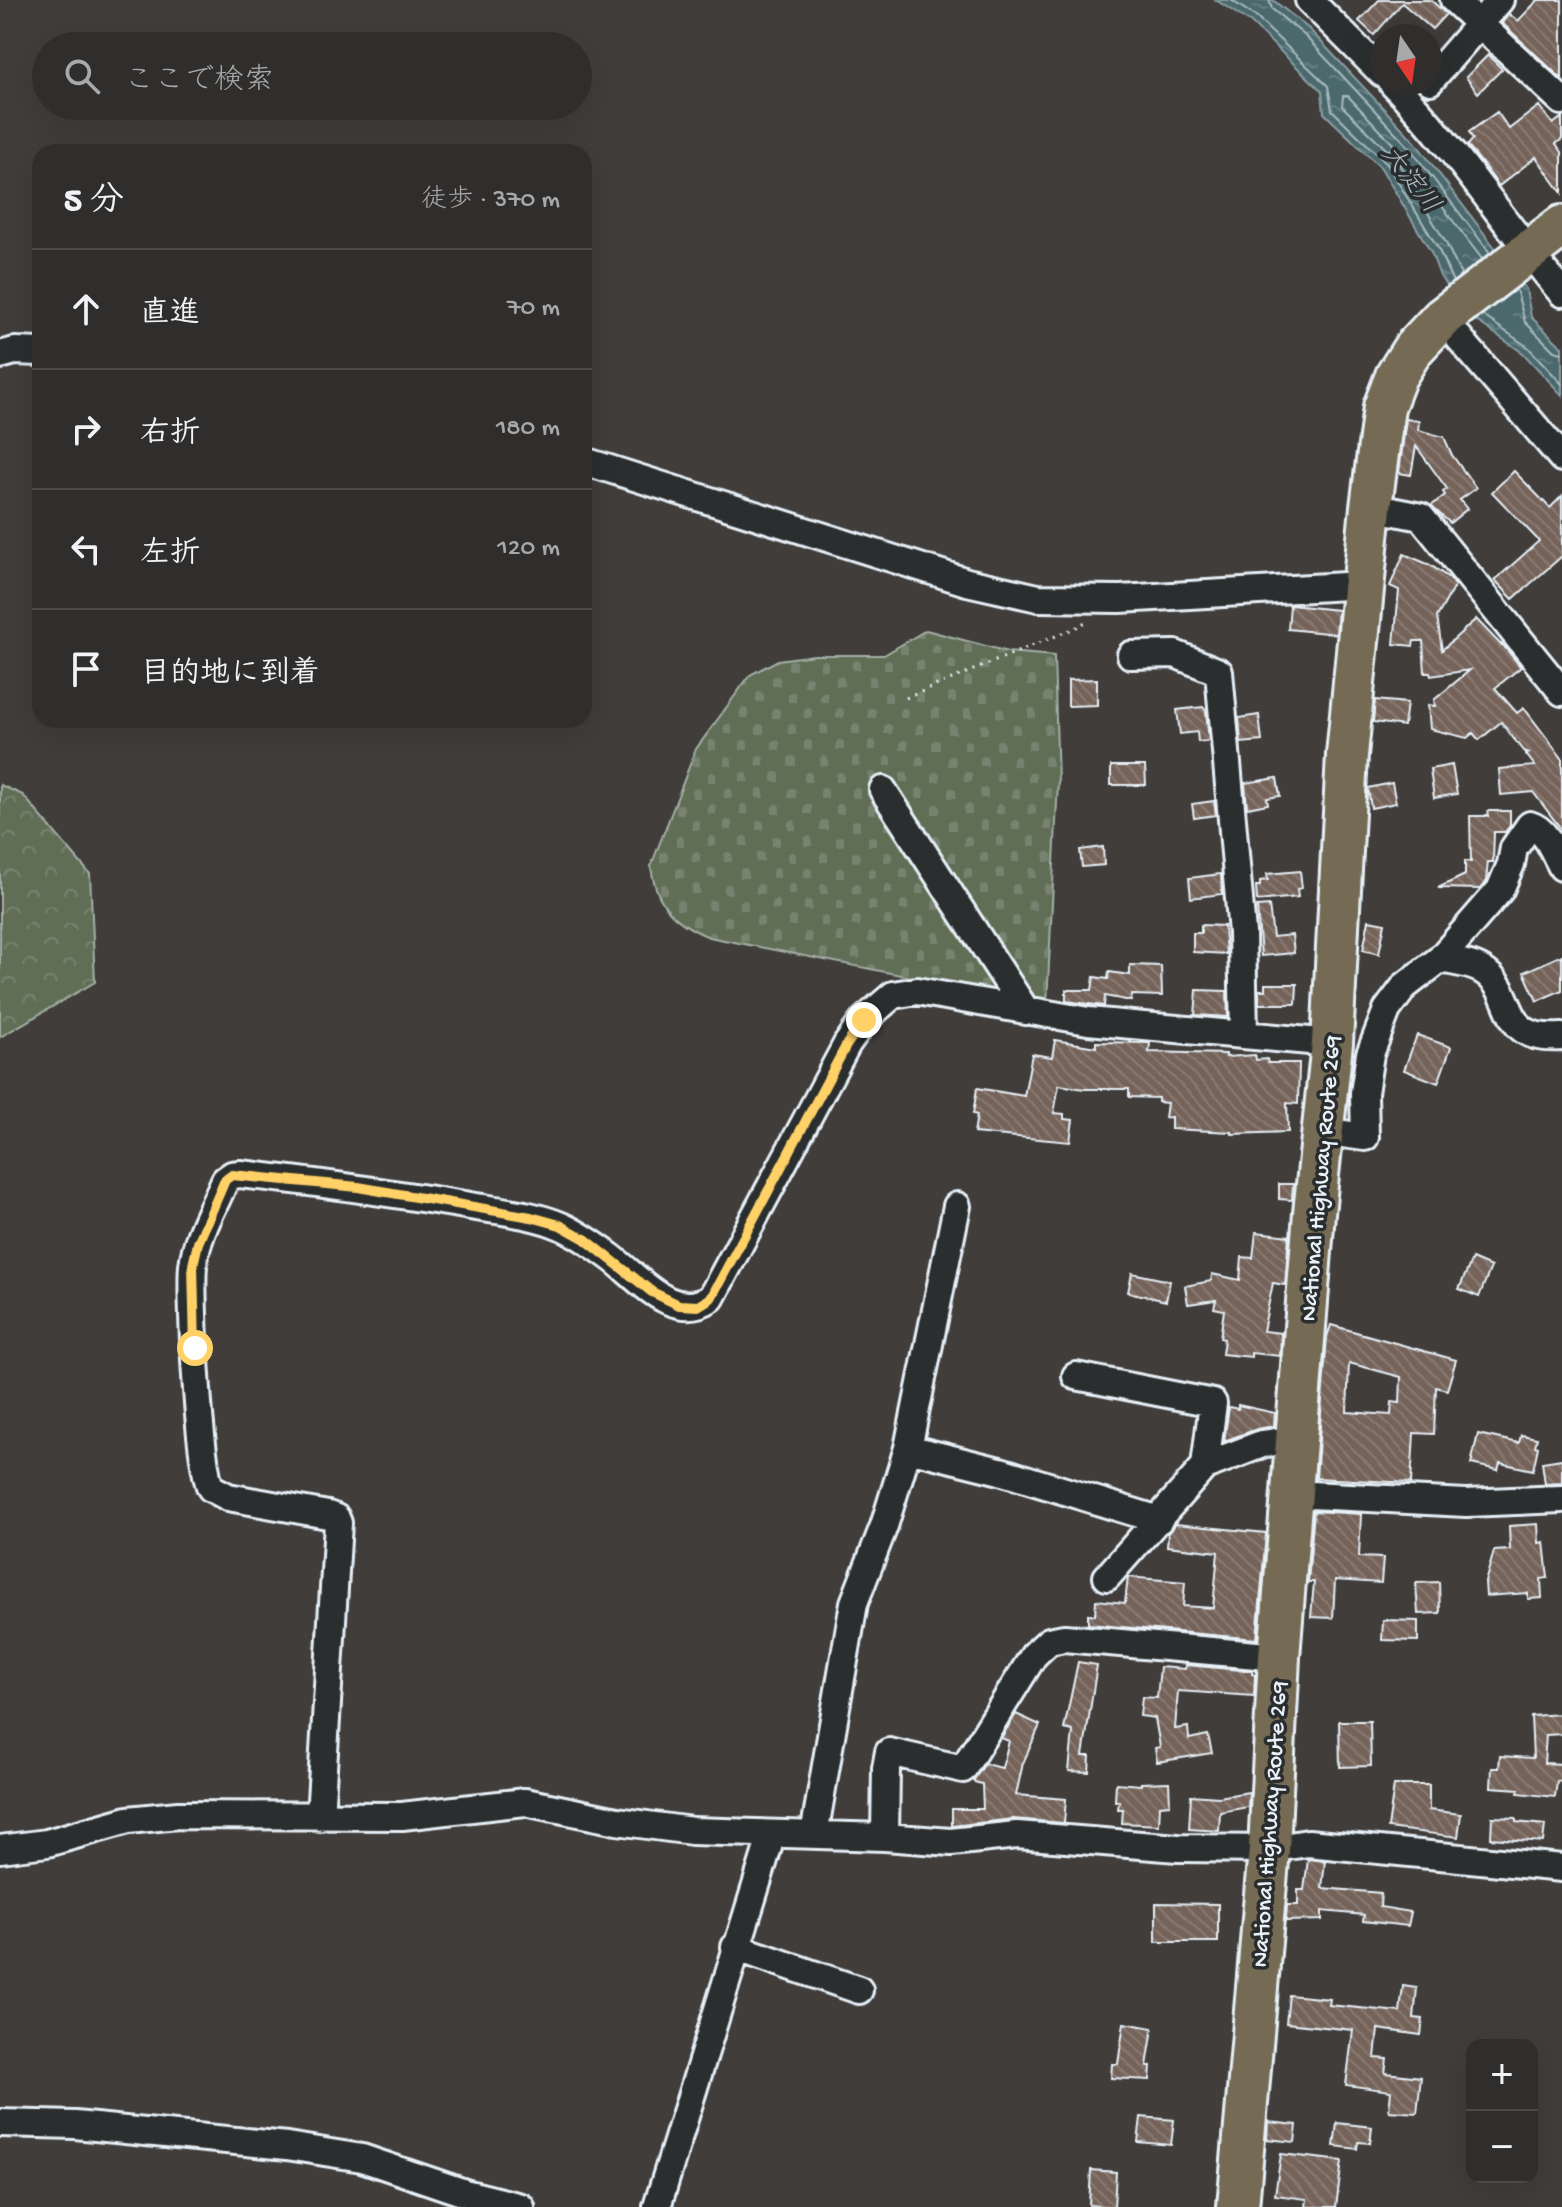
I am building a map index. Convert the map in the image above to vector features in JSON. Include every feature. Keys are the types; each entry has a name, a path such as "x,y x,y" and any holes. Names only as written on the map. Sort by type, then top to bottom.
{"highway":[{"name":"National Highway Route 269","path":"1245,2206 1291,1494 1321,1131 1332,1043 1347,755 1384,407 1396,376 1413,349 1445,315 1562,226"}],"street":[{"path":"1309,0 1370,61"},
{"path":"1454,0 1562,101"},
{"path":"1442,61 1500,0"},
{"path":"1420,96 1524,255 1562,293"},
{"path":"1445,315 1562,458"},
{"path":"0,355 15,351 32,352"},
{"path":"592,464 967,582 1038,598 1120,599 1363,585"},
{"path":"1371,507 1421,517 1562,692"},
{"path":"1131,655 1175,654 1219,672 1242,933 1244,1034"},
{"path":"883,790 1026,1011"},
{"path":"1321,1131 1365,1137 1364,1093 1370,1054 1387,1010 1405,986 1440,959 1500,890 1514,848 1530,825 1537,827 1548,840 1562,867"},
{"path":"1440,959 1482,970 1494,980 1514,1021 1525,1033 1546,1038 1562,1037"},
{"path":"320,1817 338,1523 336,1518 328,1515 228,1497 211,1488 203,1467 193,1265 198,1243 225,1180 240,1174 358,1187 531,1217 560,1225 585,1239 652,1292 679,1305 698,1306 711,1298 847,1044 864,1020 893,995 917,991 1088,1021 1332,1043"},
{"path":"814,1835 854,1603 884,1526 908,1448 957,1206"},
{"path":"1076,1376 1213,1403 1205,1466"},
{"path":"1107,1577 1205,1466 1262,1444 1297,1439"},
{"path":"908,1448 1000,1471 1159,1520"},
{"path":"1291,1494 1466,1503 1562,1499"},
{"path":"885,1837 889,1752 963,1769 1034,1655 1049,1641 1064,1638 1279,1657"},
{"path":"0,1849 47,1843 141,1819 178,1815 402,1816 525,1802 617,1821 692,1831 951,1842 1017,1835 1178,1848 1269,1849 1308,1843 1562,1868"},
{"path":"657,2207 772,1834"},
{"path":"735,1947 859,1990"},
{"path":"0,2123 75,2125 287,2146 362,2158 464,2200 521,2207"}],"path":[{"path":"906,698 1075,628 1120,599"}],"green space":[{"path":"926,630 1008,652 1054,656 1058,782 1047,1004 709,937 685,925 668,910 653,880 651,866 696,749 750,675 778,660 814,655 884,655"},
{"path":"0,785 23,795 90,874 95,982 0,1037"}],"water":[{"name":"大淀川","path":"1216,0 1273,0 1309,29 1415,142 1526,289 1531,317 1562,347 1562,395 1523,353 1465,313 1440,276 1431,252 1381,168 1324,113 1322,91 1251,23"}],"building":[{"path":"1379,0 1431,0 1446,14 1437,24 1426,24 1402,3 1384,24 1370,24 1370,31 1359,21"},
{"path":"1538,0 1562,0 1562,79 1502,23 1509,14 1518,21"},
{"path":"1488,55 1502,69 1478,93 1466,77"},
{"path":"1539,106 1553,124 1562,117 1562,139 1556,144 1562,152 1562,193 1536,157 1499,186 1468,145 1473,139 1469,132 1497,112 1509,129"},
{"path":"1406,419 1419,421 1418,430 1444,437 1452,455 1476,488 1460,500 1467,509 1450,523 1431,506 1445,495 1443,492 1447,489 1416,446 1411,475 1399,473"},
{"path":"1514,471 1550,508 1562,496 1562,556 1513,599 1495,580 1539,541 1492,492"},
{"path":"1404,554 1430,565 1455,585 1437,617 1442,650 1476,619 1521,667 1495,688 1517,713 1524,708 1562,758 1562,830 1533,792 1501,795 1499,769 1535,766 1525,753 1530,753 1523,751 1501,722 1479,740 1473,733 1467,738 1430,729 1428,705 1435,706 1434,700 1470,670 1431,676 1425,673 1423,641 1414,641 1413,646 1394,644 1399,590 1390,586"},
{"path":"1290,605 1338,610 1336,634 1288,629"},
{"path":"1097,679 1097,705 1068,706 1068,680"},
{"path":"1375,700 1407,703 1404,726 1373,722"},
{"path":"1203,707 1209,741 1198,742 1197,732 1180,734 1177,710"},
{"path":"1259,715 1262,741 1241,743 1239,718"},
{"path":"1452,765 1457,794 1434,798 1430,769"},
{"path":"1111,766 1145,766 1146,785 1111,785"},
{"path":"1277,778 1280,796 1267,798 1268,804 1247,808 1245,783"},
{"path":"1392,783 1396,803 1371,808 1368,788"},
{"path":"1214,801 1216,815 1194,818 1192,804"},
{"path":"1488,811 1510,811 1510,826 1505,832 1494,832 1493,862 1488,862 1486,881 1480,889 1438,888 1465,875 1465,861 1471,862 1470,816 1488,816"},
{"path":"1103,847 1104,865 1082,867 1080,850"},
{"path":"1300,871 1302,888 1297,889 1298,897 1257,901 1256,886 1260,886 1260,881 1268,880 1267,874"},
{"path":"1221,874 1222,894 1191,898 1189,878"},
{"path":"1269,906 1273,937 1292,935 1294,953 1261,956 1257,907"},
{"path":"1369,920 1385,923 1379,954 1363,950"},
{"path":"1201,925 1224,926 1226,954 1193,952 1193,933 1201,933"},
{"path":"1562,955 1562,990 1537,1001 1524,972"},
{"path":"1130,965 1161,966 1162,996 1132,995 1131,1001 1105,996 1104,1006 1066,1001 1066,990 1092,990 1094,977 1108,979 1109,972 1130,975"},
{"path":"1265,984 1297,984 1296,1004 1259,1004 1259,990 1265,990"},
{"path":"1197,990 1227,991 1228,1017 1195,1015"},
{"path":"1417,1035 1451,1047 1438,1083 1404,1070"},
{"path":"1055,1040 1096,1047 1096,1042 1150,1043 1149,1052 1226,1054 1226,1057 1255,1055 1256,1060 1267,1059 1268,1063 1299,1063 1298,1104 1287,1103 1288,1132 1232,1134 1171,1129 1171,1117 1165,1118 1167,1103 1158,1102 1158,1098 1129,1097 1129,1089 1084,1089 1059,1085 1054,1113 1064,1114 1064,1119 1073,1120 1070,1142 974,1133 977,1088 1024,1096 1032,1054 1052,1057"},
{"path":"1279,1184 1293,1184 1292,1200 1279,1199"},
{"path":"1256,1232 1289,1236 1285,1285 1273,1283 1263,1331 1281,1333 1280,1356 1222,1354 1224,1339 1220,1338 1224,1310 1214,1308 1216,1300 1188,1304 1185,1286 1211,1281 1212,1274 1240,1280 1242,1257 1253,1258"},
{"path":"1472,1259 1491,1267 1479,1297 1459,1289"},
{"path":"1132,1273 1170,1281 1166,1301 1128,1292"},
{"path":"1331,1325 1456,1360 1447,1390 1436,1387 1434,1434 1414,1433 1411,1483 1316,1478 1327,1337","holes":["1349,1363 1401,1377 1400,1403 1392,1402 1391,1415 1347,1412"]},
{"path":"1238,1405 1275,1413 1274,1426 1224,1441 1229,1407 1238,1409"},
{"path":"1478,1434 1519,1443 1521,1435 1537,1438 1533,1470 1500,1463 1498,1470 1471,1464"},
{"path":"1562,1459 1562,1483 1545,1484 1542,1462"},
{"path":"1314,1511 1361,1514 1359,1557 1383,1558 1381,1583 1335,1580 1333,1618 1311,1617 1314,1582 1308,1582"},
{"path":"1175,1524 1266,1533 1257,1639 1088,1624 1088,1614 1095,1615 1096,1600 1125,1603 1128,1577 1185,1582 1183,1606 1213,1608 1218,1552 1167,1546 1168,1533"},
{"path":"1538,1524 1539,1543 1544,1542 1548,1578 1541,1579 1542,1598 1528,1599 1528,1593 1486,1596 1485,1582 1494,1551 1510,1550 1509,1526"},
{"path":"1439,1582 1440,1613 1418,1614 1416,1583"},
{"path":"1383,1620 1418,1621 1418,1641 1382,1640"},
{"path":"1078,1662 1097,1665 1083,1756 1090,1756 1089,1772 1069,1771 1073,1731 1064,1729"},
{"path":"1186,1665 1252,1671 1255,1675 1254,1696 1178,1691 1175,1729 1188,1727 1189,1739 1208,1735 1212,1753 1157,1762 1155,1748 1160,1747 1155,1718 1140,1716 1142,1697 1157,1698 1160,1667 1185,1669"},
{"path":"1016,1714 1040,1725 1023,1763 1016,1795 1066,1799 1064,1823 1013,1819 952,1826 952,1809 983,1809 982,1784 974,1782 974,1779 985,1764 1002,1768 1009,1741 1001,1738"},
{"path":"1562,1714 1562,1734 1546,1735 1544,1763 1562,1764 1562,1782 1557,1781 1555,1797 1491,1787 1492,1768 1499,1768 1500,1756 1533,1758 1531,1716"},
{"path":"1339,1721 1370,1721 1371,1766 1340,1767"},
{"path":"1169,1782 1170,1804 1160,1805 1159,1825 1122,1823 1123,1809 1118,1809 1119,1801 1115,1801 1116,1783 1141,1785"},
{"path":"1394,1785 1429,1785 1429,1810 1461,1814 1458,1837 1388,1828"},
{"path":"1249,1792 1248,1807 1220,1812 1219,1831 1189,1829 1191,1795 1219,1797"},
{"path":"1492,1817 1516,1818 1516,1822 1545,1825 1543,1842 1491,1838"},
{"path":"1308,1859 1325,1861 1322,1888 1381,1893 1380,1907 1411,1912 1408,1926 1363,1921 1364,1915 1322,1911 1322,1920 1286,1921 1287,1905 1298,1905 1298,1890 1304,1890"},
{"path":"1156,1903 1218,1904 1218,1942 1156,1942"},
{"path":"1403,1986 1417,1988 1414,2018 1423,2019 1421,2035 1378,2029 1375,2058 1387,2059 1385,2073 1421,2077 1417,2113 1389,2111 1391,2091 1346,2085 1353,2030 1286,2023 1289,1995 1330,1999 1329,2005 1400,2012"},
{"path":"1124,2023 1153,2028 1147,2066 1151,2066 1150,2080 1111,2078 1112,2064 1118,2064"},
{"path":"1141,2117 1174,2120 1171,2145 1138,2142"},
{"path":"1268,2122 1297,2125 1295,2142 1267,2139"},
{"path":"1337,2123 1372,2127 1370,2143 1358,2142 1357,2149 1334,2146"},
{"path":"1281,2154 1342,2161 1336,2207 1306,2207 1307,2199 1275,2195"},
{"path":"1091,2170 1116,2172 1114,2207 1089,2205"}],"route":[{"path":"195,1348 192,1288 198,1243 225,1180 240,1174 358,1187 531,1217 560,1225 614,1260 652,1292 679,1305 698,1306 711,1298 847,1044 864,1020"}]}
